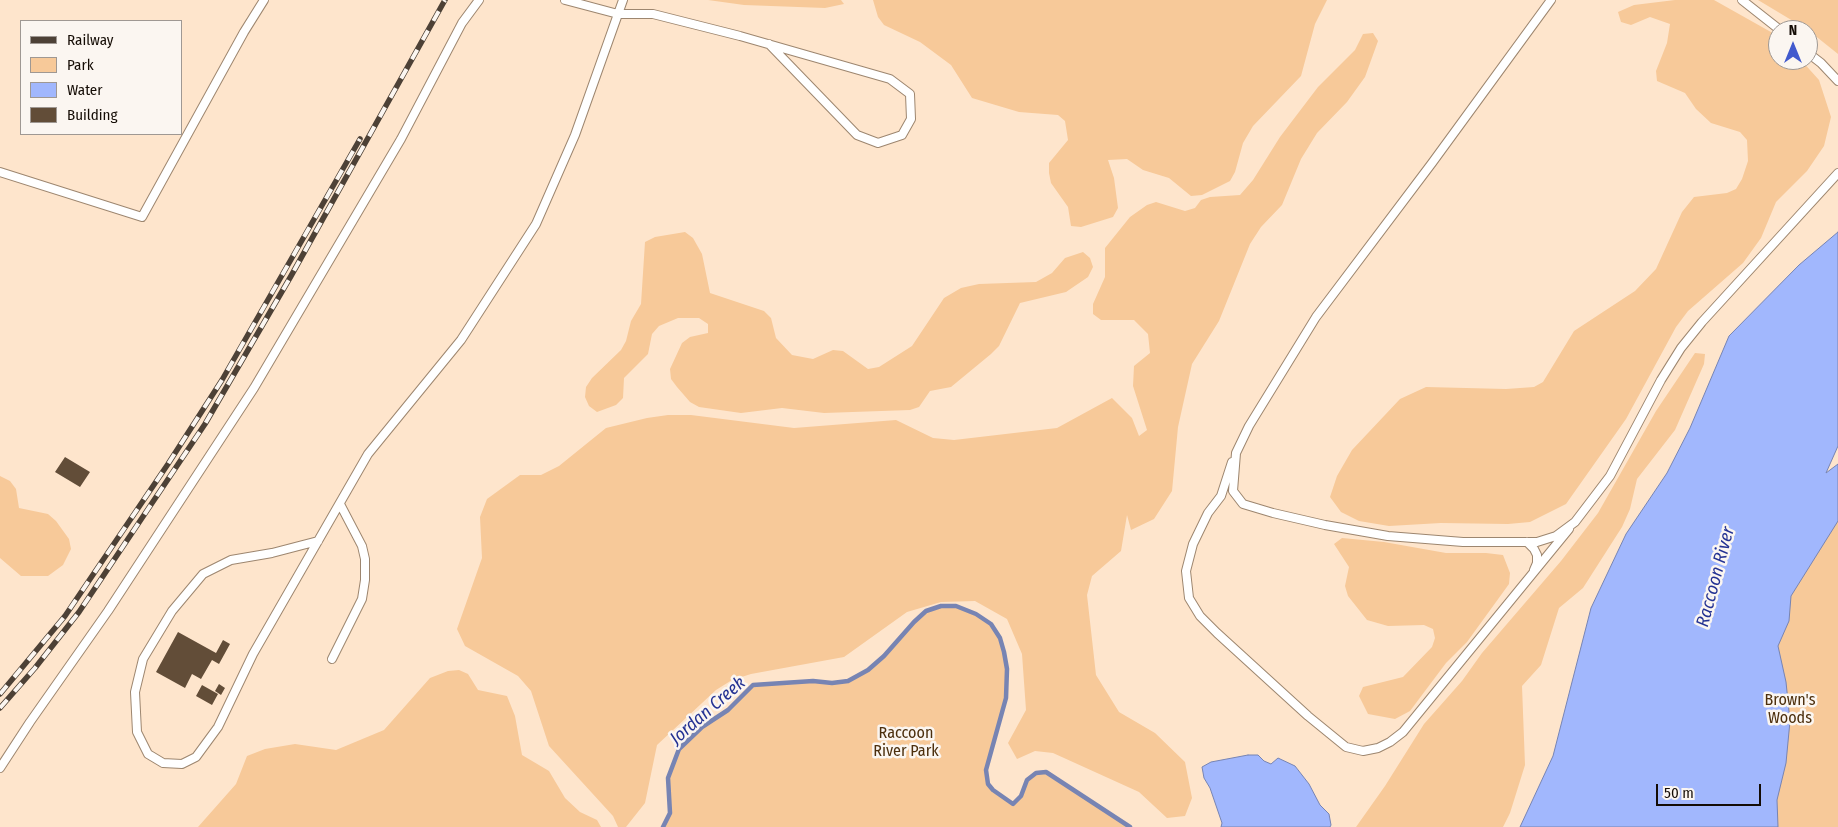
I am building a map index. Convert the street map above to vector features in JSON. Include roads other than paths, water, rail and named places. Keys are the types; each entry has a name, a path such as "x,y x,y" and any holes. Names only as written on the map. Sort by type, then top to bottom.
{"lane":[{"path":"0,172 142,217 244,32 264,0"},
{"path":"0,768 108,611 254,388 401,139 462,23 479,0"},
{"path":"565,0 618,14 652,14 769,44 890,78 910,94 911,119 902,135 878,143 857,135 769,44"},
{"path":"318,541 272,553 231,560 203,574 172,611 143,659 135,692 137,732 148,754 162,763 182,764 196,757 218,727 253,654 340,504 368,454 461,340 536,224 575,135 623,0"},
{"path":"1551,0 1432,164 1316,317 1249,426 1236,453 1221,496 1208,513 1193,544 1186,571 1189,598 1200,616 1308,716 1346,747 1363,751 1378,748 1403,732 1575,522 1610,476 1661,380 1681,348 1702,322 1838,173"},
{"path":"1742,0 1768,21"},
{"path":"1818,60 1838,81"},
{"path":"1236,453 1233,491 1243,504 1325,525 1388,536 1463,542 1526,542 1550,538 1575,522"},
{"path":"332,659 362,599 365,580 365,559 362,546 340,504"},
{"path":"1526,542 1534,549 1536,555 1537,563 1531,576"}],"water":[{"name":"Raccoon River","path":"1838,232 1838,446 1826,473 1838,464 1838,521 1791,596 1789,621 1778,646 1786,682 1790,721 1786,763 1777,800 1778,827 1520,827 1553,756 1591,608 1626,534 1667,473 1690,428 1729,336 1799,265"},
{"path":"1258,755 1264,761 1271,764 1278,758 1295,766 1309,784 1320,805 1329,814 1330,827 1221,827 1222,823 1210,788 1204,778 1202,767 1211,762"}],"waterway":[{"name":"Jordan Creek","path":"663,827 670,813 668,778 679,749 702,727 728,710 753,685 848,681 868,670 884,656 926,611 941,606 956,606 976,614 991,624 1000,638 1004,652 1007,669 1006,698 986,770 988,784 993,790 1013,804 1021,796 1027,780 1036,773 1046,772 1130,827"}],"railway":[{"path":"0,708 35,668 79,612 205,424 291,276 445,0"},
{"path":"0,694 65,616 168,464 222,380 360,139"}],"park label":[{"name":"Brown's Woods","path":"1790,710"},
{"name":"Raccoon River Park","path":"906,743"}]}
